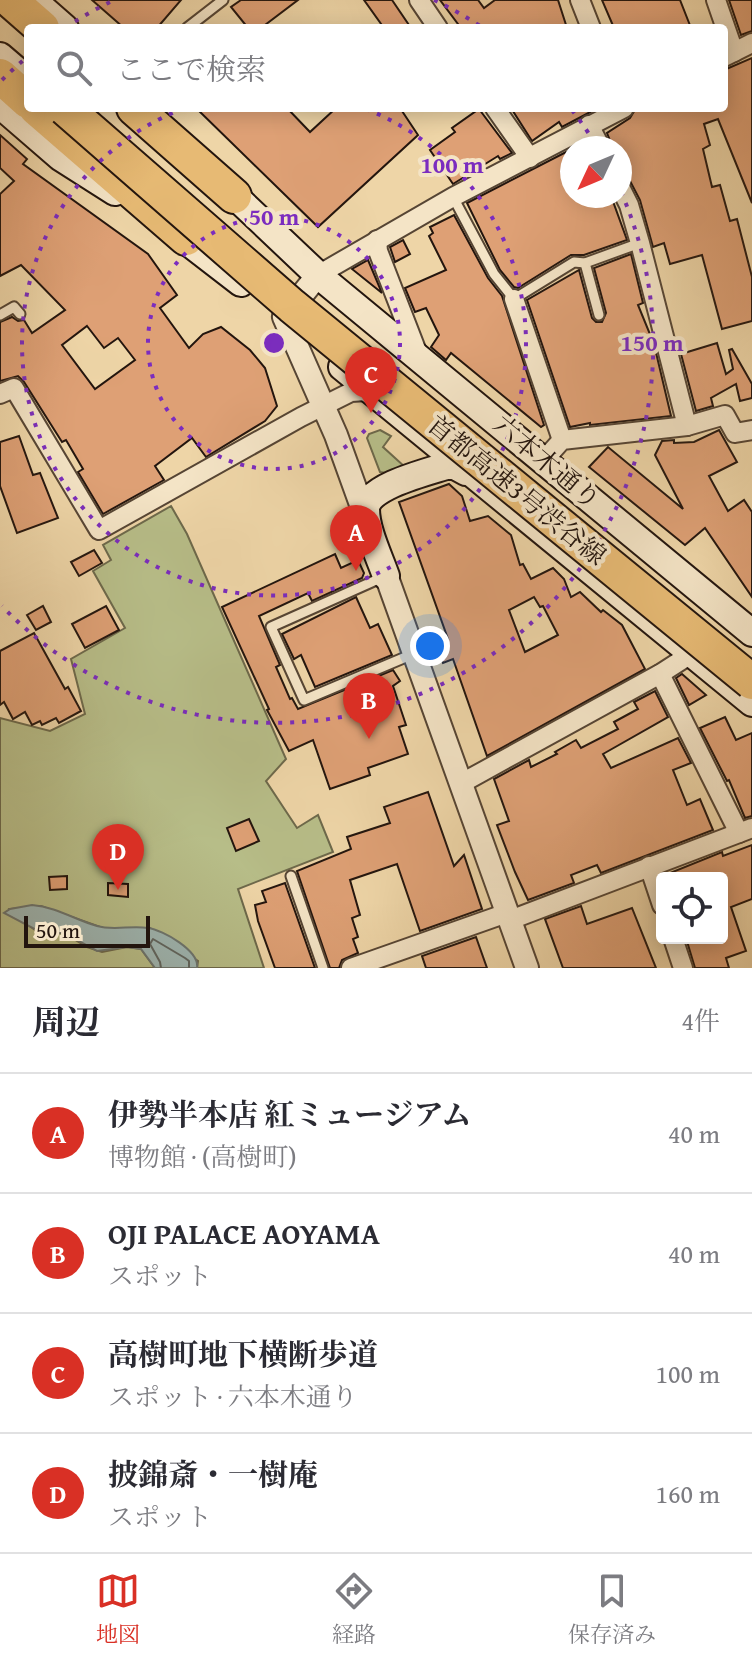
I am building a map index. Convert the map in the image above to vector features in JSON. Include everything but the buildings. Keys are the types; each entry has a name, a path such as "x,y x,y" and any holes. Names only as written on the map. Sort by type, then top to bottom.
{"highway":[{"path":"10,0 46,13"},
{"path":"0,20 24,41"},
{"path":"0,53 24,74"},
{"path":"0,76 24,97"},
{"path":"49,112 81,122 186,238"},
{"path":"139,112 234,196"},
{"name":"首都高速3号渋谷線","path":"81,122 329,308 751,636"},
{"name":"首都高速3号渋谷線","path":"81,122 302,314 752,682"}],"main road":[{"path":"0,6 24,27"},
{"path":"0,105 60,157 291,307 374,396 752,703"},
{"path":"122,112 234,196"},
{"path":"154,112 234,196"},
{"path":"81,122 291,307 752,670"},
{"name":"六本木通り","path":"234,196 325,270 340,293 544,460 751,636"},
{"path":"386,576 366,509 374,492 450,465 479,481"}],"street":[{"path":"419,0 435,24"},
{"path":"580,0 589,24"},
{"path":"716,0 722,24"},
{"path":"729,54 752,43"},
{"path":"498,112 530,158"},
{"path":"527,968 291,307 325,270 453,197 616,112"},
{"path":"589,125 595,136"},
{"path":"630,208 687,426"},
{"path":"377,240 378,251 417,354 423,362"},
{"path":"514,299 562,440"},
{"path":"0,394 14,388 99,530 301,417 359,390 374,396"},
{"path":"544,460 562,440 687,426 725,415 735,433 752,430"},
{"path":"460,784 691,654"},
{"path":"351,968 508,916 745,831 660,674"},
{"path":"649,866 656,887"},
{"path":"675,944 683,968"}],"lane":[{"path":"192,24 223,0"},
{"path":"453,197 494,274 514,299 574,262 585,263 640,243"},
{"path":"585,263 599,315"},
{"path":"0,315 14,307 20,314"},
{"path":"386,576 271,627 304,700 413,654"},
{"path":"291,876 323,968"}],"green space":[{"path":"380,430 391,436 383,447 405,467 380,472 367,438"},
{"path":"171,506 187,534 286,759 266,781 297,828 318,815 333,852 238,889 264,968 197,968 198,961 150,928 103,928 41,906 10,909 35,930 64,933 102,952 127,947 141,949 155,968 0,968 0,718 50,731 85,714 71,659 125,628 93,571 111,560 103,545"}],"water":[{"path":"32,905 50,908 103,927 155,930 187,948 197,968 155,968 141,949 127,947 97,951 64,933 42,933 4,913"}],"place":[{"name":"高樹町地下横断歩道","path":"371,413"},
{"name":"伊勢半本店 紅ミュージアム","path":"356,571"},
{"name":"OJI PALACE AOYAMA","path":"369,739"},
{"name":"披錦斎・一樹庵","path":"118,890"}]}
